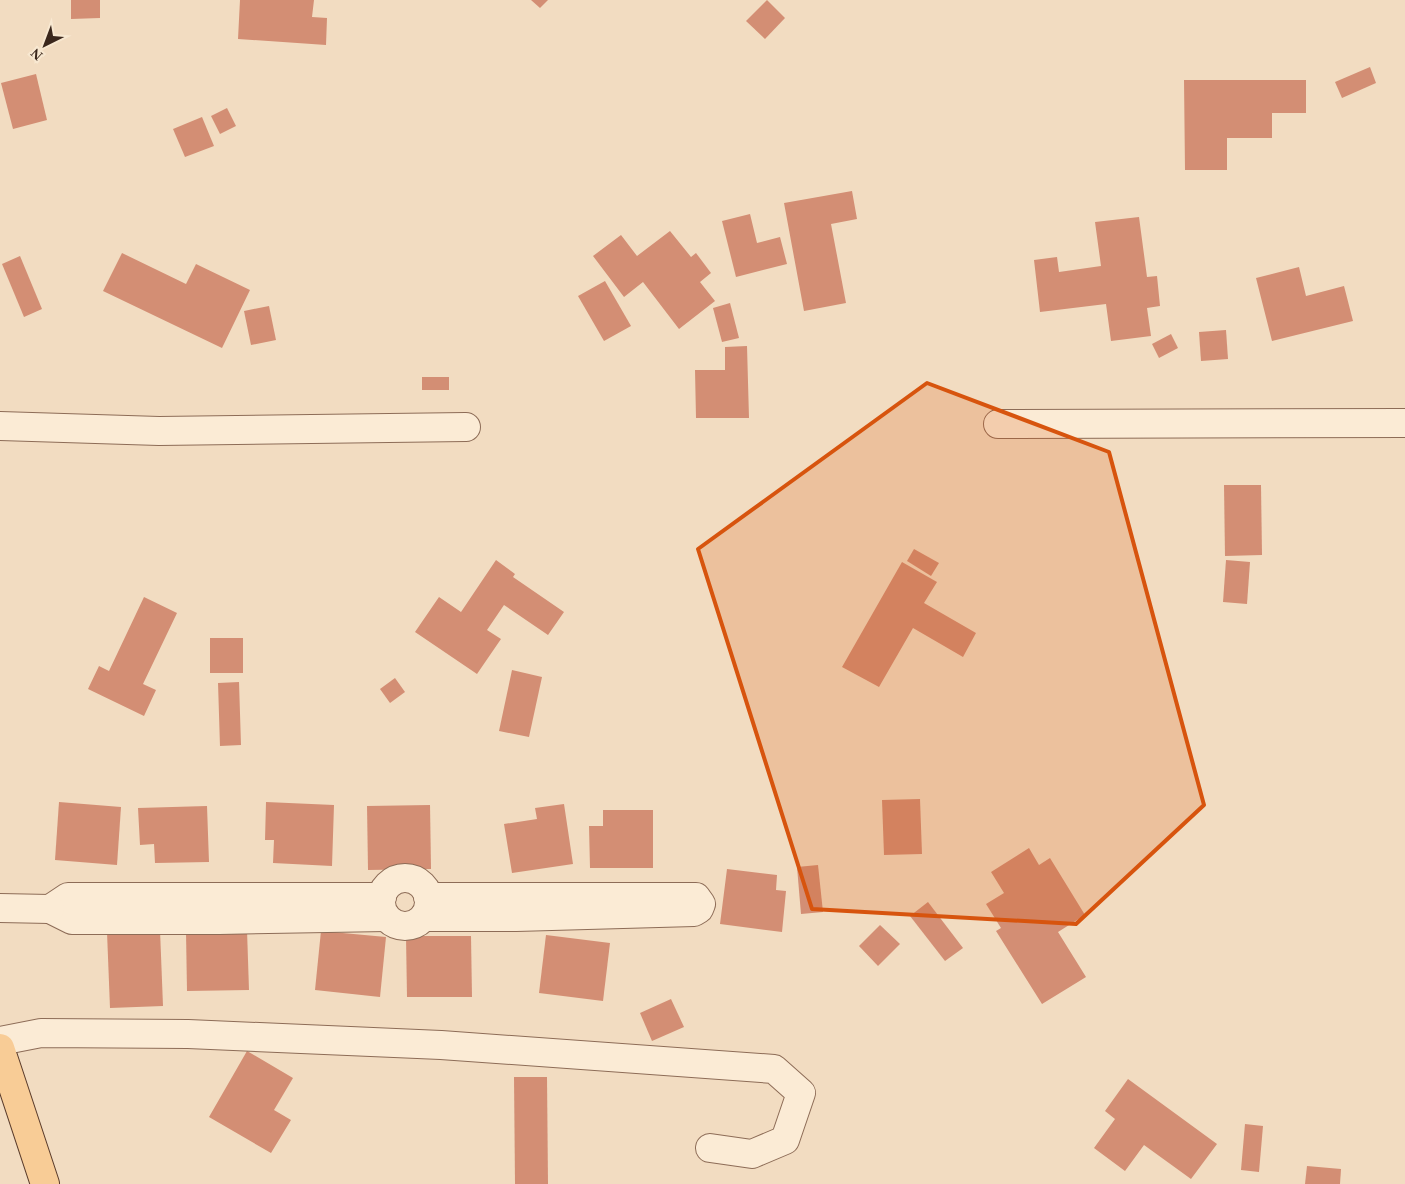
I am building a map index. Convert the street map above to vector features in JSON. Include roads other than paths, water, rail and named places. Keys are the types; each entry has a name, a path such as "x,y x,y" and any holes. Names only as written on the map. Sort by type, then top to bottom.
{"main road":[{"path":"0,1048 46,1184"}],"street":[{"path":"998,424 1405,423"},
{"path":"0,426 159,431 466,427"},
{"path":"411,878 419,882 425,889 426,907 415,924 400,926 391,922 384,907 386,888 392,882 411,878"},
{"path":"696,897 701,904 699,909 694,912 516,917 426,907 696,897"},
{"path":"0,908 50,909 72,920 219,920 384,907"},
{"path":"0,1041 41,1033 188,1034 470,1047 774,1069 801,1093 785,1140 752,1154 710,1148"}]}
